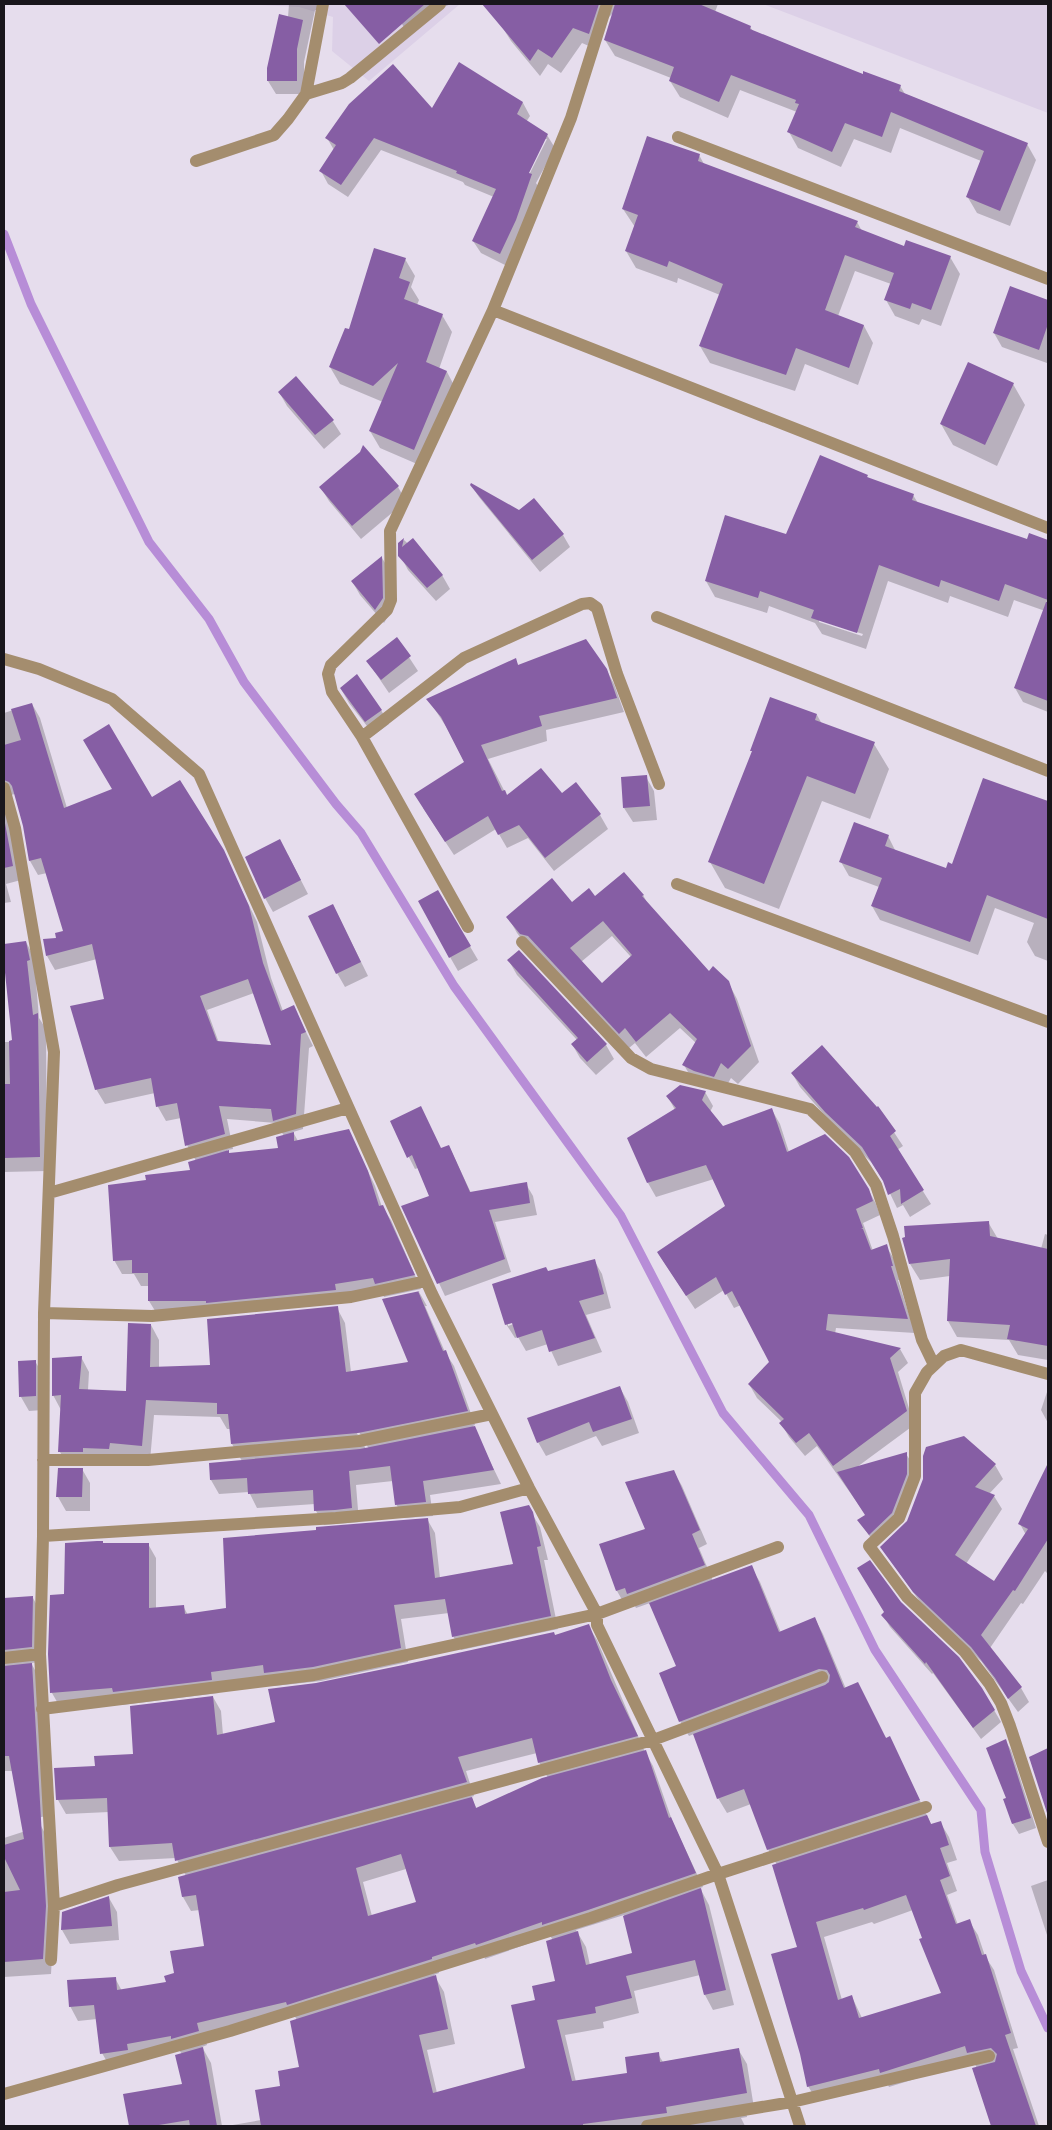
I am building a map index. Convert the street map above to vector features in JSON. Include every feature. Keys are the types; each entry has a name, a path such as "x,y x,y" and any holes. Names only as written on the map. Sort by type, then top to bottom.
{"street":[{"path":"196,161 274,135 288,119 306,94 323,4"},
{"path":"306,94 342,84 440,4"},
{"path":"468,927 362,737 332,692 328,674 331,665 387,610 392,600 390,531 493,310 571,118 607,4"},
{"path":"678,137 1048,279"},
{"path":"493,310 1048,528"},
{"path":"362,737 464,658 582,604 590,603 597,608 617,674 659,784"},
{"path":"657,617 1048,771"},
{"path":"4,659 39,670 112,699 199,774 426,1281 529,1488 597,1614 597,1625 718,1874 800,2126"},
{"path":"4,788 15,828 54,1052 44,1313 43,1536 40,1654 54,1906 51,1960"},
{"path":"677,884 1048,1022"},
{"path":"522,942 631,1058 651,1070 810,1109 855,1152 876,1185 893,1236 922,1340 934,1365"},
{"path":"49,1193 348,1108"},
{"path":"44,1313 152,1316 351,1297 426,1281"},
{"path":"1048,1374 961,1350 944,1356 934,1365 927,1372 915,1393 915,1476 899,1518 869,1546 907,1597 965,1652 990,1683 1007,1719 1048,1842"},
{"path":"43,1460 148,1460 359,1441 492,1414"},
{"path":"43,1536 336,1518 460,1507 529,1488"},
{"path":"42,1709 314,1675 597,1614 778,1547"},
{"path":"4,1658 40,1654"},
{"path":"54,1906 118,1885 653,1740 822,1677"},
{"path":"4,2094 230,2031 591,1918 718,1874 926,1807"},
{"path":"647,2126 792,2102 990,2056"}],"shaded area":[{"path":"240,4 460,4 369,81 332,51 333,17 299,7"},
{"path":"763,4 1048,4 1048,113"}],"building":[{"path":"344,4 425,4 379,44"},
{"path":"482,4 599,4 589,34 573,28 552,58 538,49 530,61"},
{"path":"615,4 699,4 751,26 750,29 802,50 863,74 863,71 901,85 899,91 1028,143 1000,211 966,197 984,151 891,112 882,137 845,123 832,152 787,132 799,104 795,103 796,100 731,75 719,102 669,81 674,67 604,40"},
{"path":"279,14 303,20 297,49 297,81 267,81 267,68"},
{"path":"459,62 523,102 517,114 548,134 529,173 532,174 516,220 500,254 472,241 496,189 456,173 457,171 374,138 341,185 319,171 336,145 325,138 349,104 393,64 432,108"},
{"path":"647,136 700,154 698,161 858,221 855,227 904,246 906,240 951,256 931,310 912,303 910,309 884,300 894,273 845,255 825,310 864,325 849,368 796,348 786,375 699,346 723,284 669,261 667,267 625,251 638,215 622,209"},
{"path":"374,248 406,258 399,278 410,282 404,299 443,314 426,362 447,371 414,450 369,431 398,363 373,386 329,367 345,328 349,329"},
{"path":"1010,286 1048,300 1048,324 1039,350 993,333"},
{"path":"968,362 1014,383 985,445 940,424"},
{"path":"296,376 334,420 315,435 278,392"},
{"path":"363,445 399,486 352,526 319,487 360,452"},
{"path":"820,455 868,475 867,477 914,494 912,500 1027,539 1029,533 1048,540 1048,600 1005,584 999,601 941,580 939,587 879,565 857,633 811,618 814,610 760,591 758,598 705,581 725,515 786,534"},
{"path":"471,483 519,510 534,498 564,534 532,560 470,485"},
{"path":"404,538 402,547 413,538 443,575 427,588 398,556 398,543"},
{"path":"382,556 383,598 375,610 351,581"},
{"path":"1046,602 1048,602 1048,701 1014,688"},
{"path":"397,637 411,656 381,680 366,661"},
{"path":"586,639 607,669 617,698 539,716 542,726 481,745 502,791 505,790 507,795 541,768 562,793 576,782 601,814 545,858 519,825 498,835 488,816 445,842 414,794 464,762 441,717 426,699 516,658 518,665"},
{"path":"357,674 382,710 365,722 340,688"},
{"path":"770,697 817,714 815,720 875,742 855,794 807,776 764,884 708,862 752,751 750,751"},
{"path":"32,703 64,808 112,789 83,740 109,724 152,797 180,780 224,850 249,906 263,963 281,1011 294,1005 306,1032 301,1034 296,1114 273,1121 271,1109 219,1106 225,1134 185,1146 177,1103 156,1107 151,1078 95,1090 70,1006 104,999 92,944 46,956 43,939 56,938 55,933 63,931 41,858 29,861 23,826 12,786 4,780 4,745 21,740 11,709","holes":["248,979 271,1045 217,1041 200,996"]},
{"path":"647,775 650,806 623,808 621,777"},
{"path":"983,778 1048,801 1048,919 987,895 970,942 871,906 882,878 839,862 854,822 889,835 885,846 946,868 948,862 952,864"},
{"path":"4,818 13,866 4,868"},
{"path":"280,839 301,880 264,899 245,857"},
{"path":"624,872 644,895 642,896 709,971 713,966 729,981 751,1046 728,1069 721,1063 714,1077 682,1065 697,1039 670,1013 636,1042 625,1028 619,1034 528,936 520,934 506,917 552,878 572,902 589,888 595,896","holes":["603,921 632,955 602,983 570,948"]},
{"path":"438,890 471,946 449,958 418,901"},
{"path":"333,904 361,962 336,974 308,916"},
{"path":"26,941 30,960 27,961 33,1015 38,1013 40,1157 4,1158 4,1084 10,1084 9,1041 12,1040 4,963 4,944"},
{"path":"519,950 607,1044 587,1062 571,1044 578,1038 507,960"},
{"path":"822,1045 878,1106 896,1131 890,1136 924,1190 901,1204 900,1189 888,1195 883,1181 862,1147 825,1112 791,1073"},
{"path":"680,1085 706,1091 702,1100 723,1126 772,1108 787,1152 825,1134 849,1157 869,1189 873,1201 856,1209 863,1228 861,1229 863,1229 871,1250 887,1244 893,1266 891,1266 908,1319 828,1314 826,1330 901,1348 890,1358 907,1411 833,1466 809,1433 796,1443 779,1423 784,1419 748,1384 769,1362 732,1291 725,1295 716,1277 686,1296 657,1252 725,1206 706,1165 647,1183 627,1138 676,1108 666,1096"},
{"path":"421,1106 441,1148 449,1145 470,1192 527,1182 530,1203 489,1210 505,1259 437,1284 401,1206 429,1196 412,1155 407,1158 390,1121"},
{"path":"349,1129 368,1171 379,1206 383,1205 415,1275 375,1284 373,1278 335,1284 336,1290 206,1303 206,1301 148,1301 148,1273 132,1273 132,1260 113,1261 108,1185 146,1180 145,1175 190,1170 188,1162 229,1150 229,1153 278,1148 276,1137 294,1132 294,1141"},
{"path":"989,1221 990,1236 1048,1249 1048,1346 1007,1339 1010,1325 947,1321 950,1259 909,1264 902,1238 905,1237 904,1226"},
{"path":"595,1259 604,1294 579,1301 595,1338 549,1352 542,1330 517,1338 512,1323 505,1325 492,1284 546,1267 548,1271"},
{"path":"418,1291 443,1351 446,1350 468,1411 358,1433 231,1444 228,1414 217,1414 217,1403 146,1400 142,1446 110,1443 109,1449 83,1448 83,1452 58,1452 61,1395 52,1396 52,1358 82,1356 79,1389 126,1391 128,1323 151,1324 150,1367 210,1365 207,1319 338,1306 346,1372 408,1362 382,1299"},
{"path":"36,1360 36,1396 19,1397 18,1361"},
{"path":"620,1386 632,1419 593,1432 589,1422 537,1443 527,1418"},
{"path":"475,1426 494,1470 423,1481 426,1502 395,1505 390,1466 349,1471 352,1508 335,1510 314,1511 313,1490 248,1494 247,1478 210,1480 209,1463 360,1449"},
{"path":"964,1436 996,1464 975,1487 995,1495 955,1555 994,1581 1028,1529 1018,1524 1048,1463 1048,1539 1015,1591 1013,1590 981,1635 1022,1687 1008,1699 995,1678 971,1647 913,1592 880,1547 907,1521 923,1479 923,1456 926,1447"},
{"path":"907,1452 907,1474 892,1513 869,1535 857,1520 865,1515 837,1472"},
{"path":"58,1468 83,1468 82,1497 56,1497"},
{"path":"674,1470 700,1530 692,1534 705,1565 627,1594 625,1588 616,1591 599,1544 645,1529 625,1482"},
{"path":"529,1505 533,1512 541,1546 537,1547 551,1616 452,1637 445,1599 394,1605 401,1648 313,1667 264,1673 263,1665 211,1672 212,1680 113,1692 112,1688 50,1693 48,1654 50,1595 64,1594 65,1543 103,1541 103,1543 149,1543 149,1608 184,1605 185,1614 226,1608 223,1538 316,1530 316,1527 428,1518 435,1578 513,1564 500,1512"},
{"path":"870,1560 901,1602 959,1657 982,1688 995,1710 973,1728 926,1662 925,1664 881,1615 884,1612 857,1568"},
{"path":"752,1565 779,1632 815,1617 844,1688 858,1682 886,1738 890,1736 920,1800 767,1850 744,1789 717,1799 693,1734 825,1685 829,1682 830,1675 827,1670 819,1669 679,1722 659,1673 676,1666 649,1603"},
{"path":"33,1596 32,1647 4,1650 4,1598"},
{"path":"589,1624 611,1680 638,1736 538,1763 532,1738 458,1757 467,1782 175,1861 172,1843 109,1847 107,1798 56,1800 54,1768 95,1766 94,1756 133,1754 130,1706 213,1696 217,1735 275,1722 268,1689 316,1683 554,1632 555,1635"},
{"path":"32,1663 46,1906 43,1959 4,1962 4,1892 20,1890 4,1857 4,1845 24,1839 9,1756 4,1756 4,1666"},
{"path":"1006,1739 1031,1818 1012,1824 1003,1799 1006,1798 986,1748"},
{"path":"1048,1748 1048,1812 1047,1813 1029,1757"},
{"path":"646,1750 669,1818 671,1817 696,1873 542,1925 542,1922 287,2005 286,2002 197,2023 199,2031 171,2039 171,2036 127,2044 128,2050 100,2054 94,2005 69,2007 67,1980 116,1977 117,1990 166,1982 164,1976 174,1973 170,1951 204,1946 196,1895 182,1897 178,1877 472,1797 476,1808 542,1778","holes":["401,1854 416,1902 368,1916 356,1868"]},
{"path":"927,1815 931,1824 941,1821 949,1845 940,1848 950,1876 940,1880 956,1924 970,1919 982,1955 986,1954 1011,2033 1005,2035 1036,2126 991,2126 972,2068 995,2062 997,2054 991,2048 967,2053 965,2046 880,2073 879,2069 807,2087 800,2054 771,1954 797,1947 772,1865","holes":["906,1895 922,1938 919,1939 941,1993 859,2018 852,1995 838,2000 816,1922 863,1908 864,1910"]},
{"path":"701,1888 726,1990 704,1995 695,1960 626,1976 632,1998 595,2007 596,2013 557,2020 572,2081 627,2073 625,2057 659,2052 660,2062 739,2048 747,2093 666,2107 667,2113 583,2124 583,2126 261,2126 255,2090 280,2086 278,2071 299,2067 290,2021 436,1975 448,2029 419,2035 433,2093 525,2068 511,2005 535,2000 532,1986 555,1981 546,1941 578,1931 586,1965 632,1953 623,1916"},
{"path":"109,1896 112,1926 61,1930 62,1912"},
{"path":"203,2047 217,2126 190,2126 189,2120 153,2126 129,2126 123,2094 182,2084 175,2055"}],"waterway":[{"path":"4,234 31,304 149,542 209,619 244,682 336,804 361,833 454,986 621,1216 723,1413 809,1515 875,1650 981,1810 985,1852 1021,1971 1048,2028"}]}
